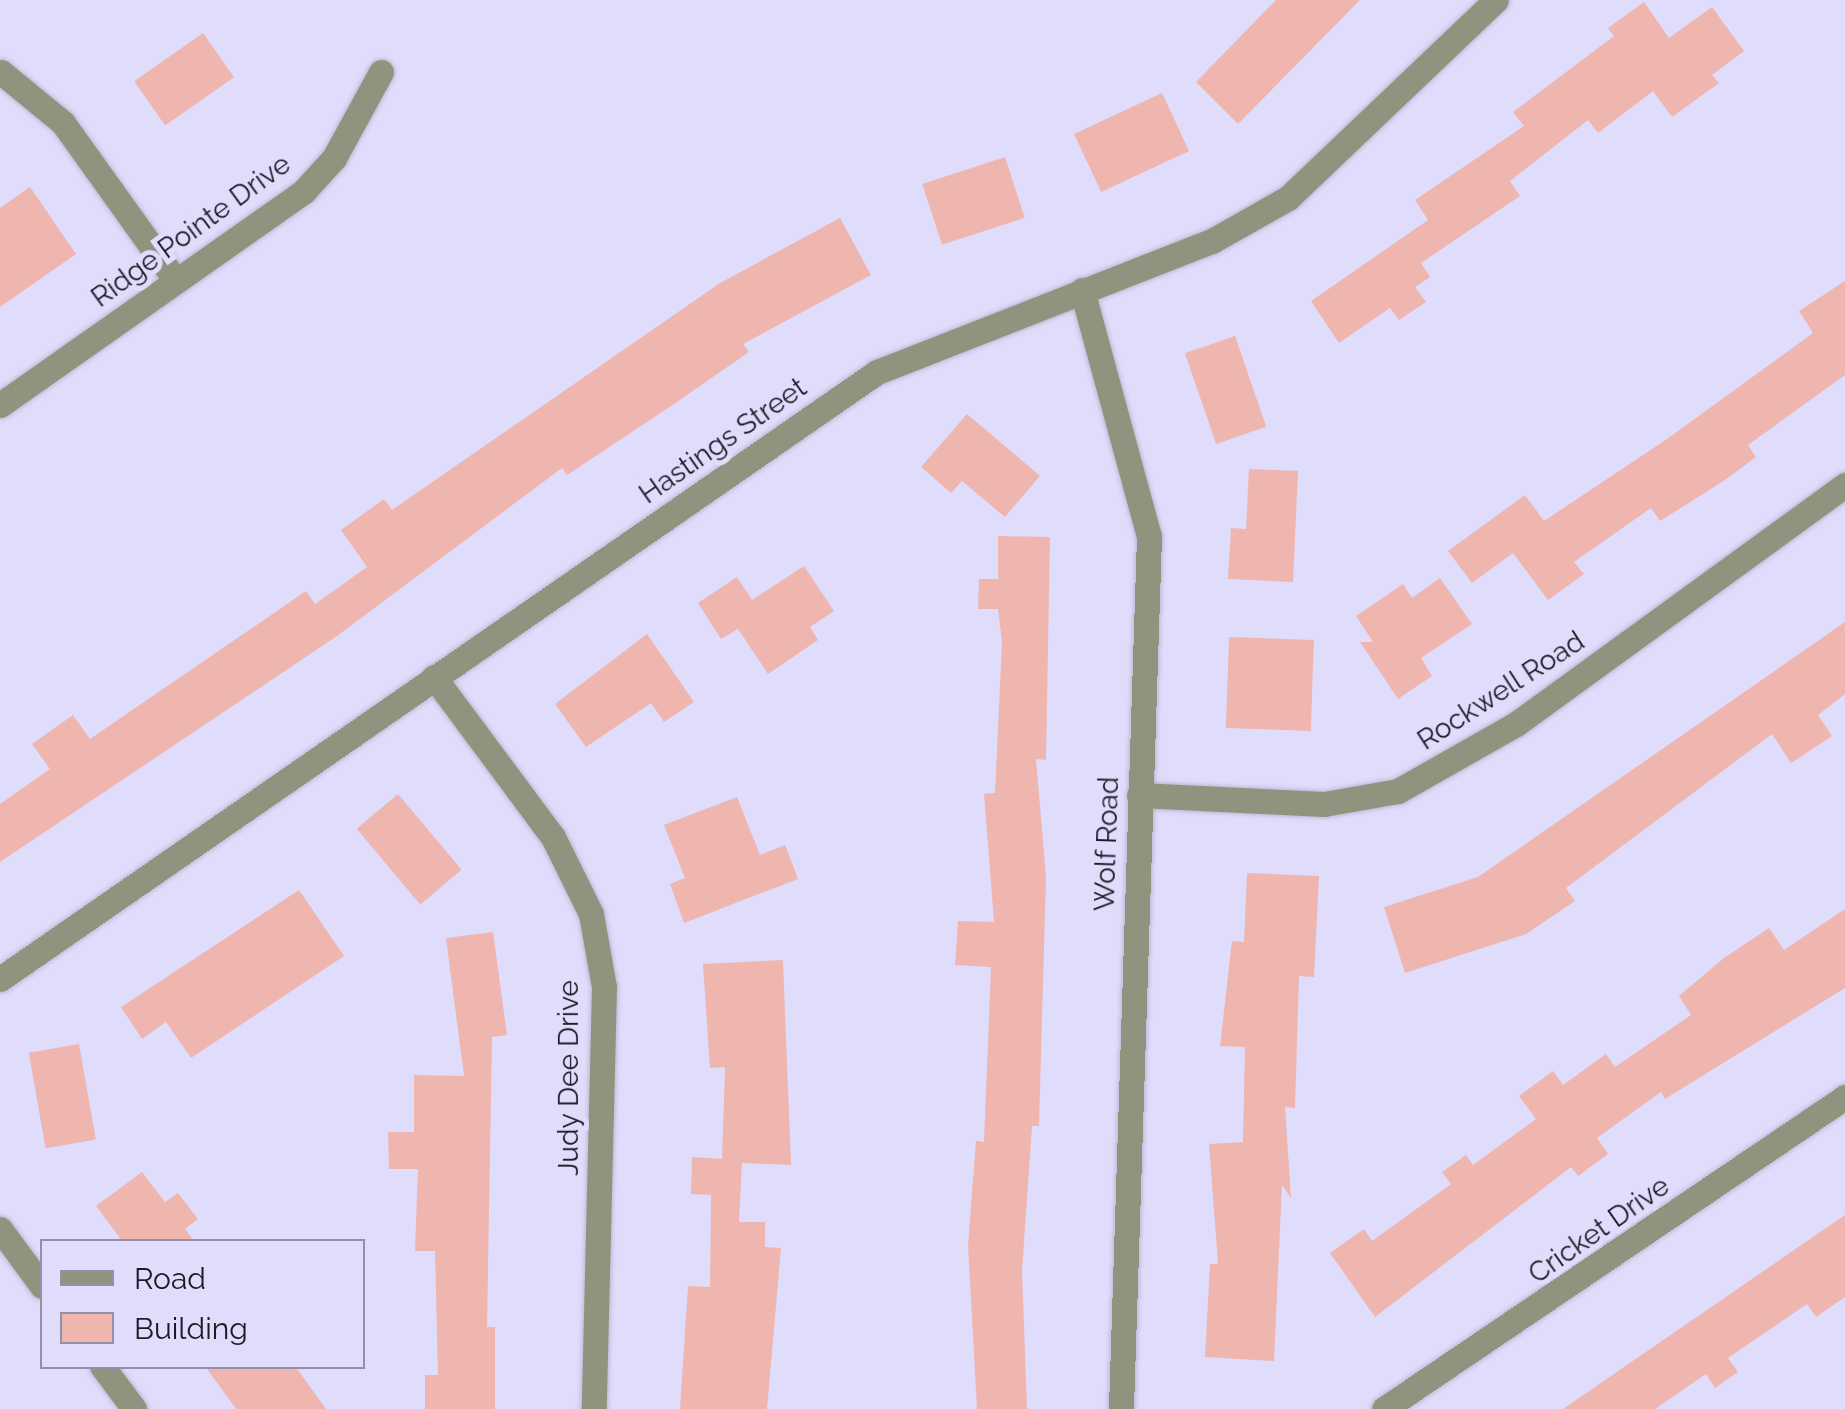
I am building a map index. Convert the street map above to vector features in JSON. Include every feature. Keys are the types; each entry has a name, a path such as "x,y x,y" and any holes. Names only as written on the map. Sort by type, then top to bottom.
{"street":[{"name":"Hastings Street","path":"0,979 877,372 1212,241 1288,198 1496,0"},
{"path":"1,72 63,123 176,281"},
{"name":"Ridge Pointe Drive","path":"0,405 304,191 334,158 381,72"},
{"name":"Wolf Road","path":"1082,290 1149,536 1120,1409"},
{"name":"Rockwell Road","path":"1138,794 1324,804 1398,791 1516,724 1845,484"},
{"name":"Judy Dee Drive","path":"434,676 553,837 591,914 604,987 594,1409"},
{"name":"Cricket Drive","path":"1384,1409 1845,1097"},
{"path":"0,1228 40,1283"},
{"path":"104,1369 134,1409"}],"building":[{"path":"1276,0 1360,0 1238,124 1196,82"},
{"path":"1644,2 1669,38 1712,7 1744,51 1712,75 1719,83 1672,117 1653,91 1598,133 1588,120 1510,181 1520,196 1421,263 1430,277 1415,287 1426,302 1399,320 1390,308 1339,343 1311,301 1428,220 1415,200 1524,126 1513,112 1614,36 1608,28"},
{"path":"203,33 234,77 165,125 134,81"},
{"path":"1162,93 1189,151 1101,192 1074,134"},
{"path":"1005,157 1025,218 942,245 922,184"},
{"path":"30,187 76,254 0,307 0,208"},
{"path":"840,218 871,275 743,344 749,352 567,475 562,468 337,636 0,862 0,804 50,769 32,744 73,715 90,739 306,591 315,604 367,567 341,530 384,499 392,510 720,283"},
{"path":"1845,281 1845,375 1748,445 1756,457 1725,480 1660,521 1651,508 1574,562 1584,574 1548,600 1513,553 1472,583 1448,551 1525,495 1544,521 1667,439 1813,333 1799,311"},
{"path":"1235,336 1266,427 1216,444 1185,353"},
{"path":"967,414 1040,476 1005,517 962,481 951,493 921,467"},
{"path":"1249,469 1298,471 1293,582 1228,579 1231,528 1246,529"},
{"path":"998,536 1050,537 1046,760 1036,759 1046,877 1039,1126 1032,1126 1022,1271 1027,1409 977,1409 968,1246 976,1141 984,1142 991,967 955,965 958,921 994,922 984,794 995,793 1002,642 998,609 978,609 979,579 998,579"},
{"path":"804,566 834,611 810,627 818,640 768,674 738,629 721,639 698,603 737,577 752,600"},
{"path":"1440,578 1472,624 1421,658 1432,676 1398,699 1360,642 1373,642 1356,616 1403,584 1412,598"},
{"path":"1845,622 1845,694 1818,715 1832,736 1791,763 1772,734 1566,888 1575,901 1526,934 1405,973 1384,907 1478,877"},
{"path":"647,634 694,702 664,722 651,703 586,747 555,704"},
{"path":"1229,637 1314,640 1311,731 1226,728"},
{"path":"398,794 462,870 420,905 357,829"},
{"path":"737,797 760,855 785,845 798,879 684,923 670,884 685,878 664,825"},
{"path":"1247,873 1319,876 1314,977 1299,976 1295,1108 1285,1107 1291,1198 1282,1185 1274,1361 1205,1357 1210,1264 1218,1264 1209,1144 1243,1142 1245,1047 1220,1046 1232,941 1244,942"},
{"path":"299,890 344,956 191,1058 166,1022 142,1039 121,1007"},
{"path":"1845,909 1845,988 1665,1099 1661,1092 1597,1138 1608,1154 1578,1176 1571,1167 1375,1317 1330,1253 1364,1229 1372,1241 1451,1184 1442,1172 1466,1155 1473,1165 1536,1119 1519,1096 1553,1071 1563,1085 1606,1054 1615,1067 1691,1015 1679,996 1724,958 1769,928 1784,950"},
{"path":"493,932 507,1035 492,1037 487,1327 495,1327 495,1409 425,1409 425,1375 438,1375 435,1251 415,1251 418,1169 389,1169 388,1132 414,1132 414,1075 464,1076 446,938"},
{"path":"783,960 791,1165 742,1163 739,1222 765,1222 765,1247 781,1248 767,1409 680,1409 688,1286 710,1287 711,1195 691,1194 692,1157 722,1159 725,1067 710,1068 703,964"},
{"path":"79,1044 96,1140 46,1148 29,1053"},
{"path":"142,1172 165,1202 178,1193 198,1219 185,1229 193,1239 121,1239 96,1206"},
{"path":"1845,1215 1845,1297 1816,1317 1807,1304 1728,1358 1738,1372 1715,1388 1706,1374 1655,1409 1563,1409"},
{"path":"207,1369 297,1369 326,1409 236,1409"}]}
